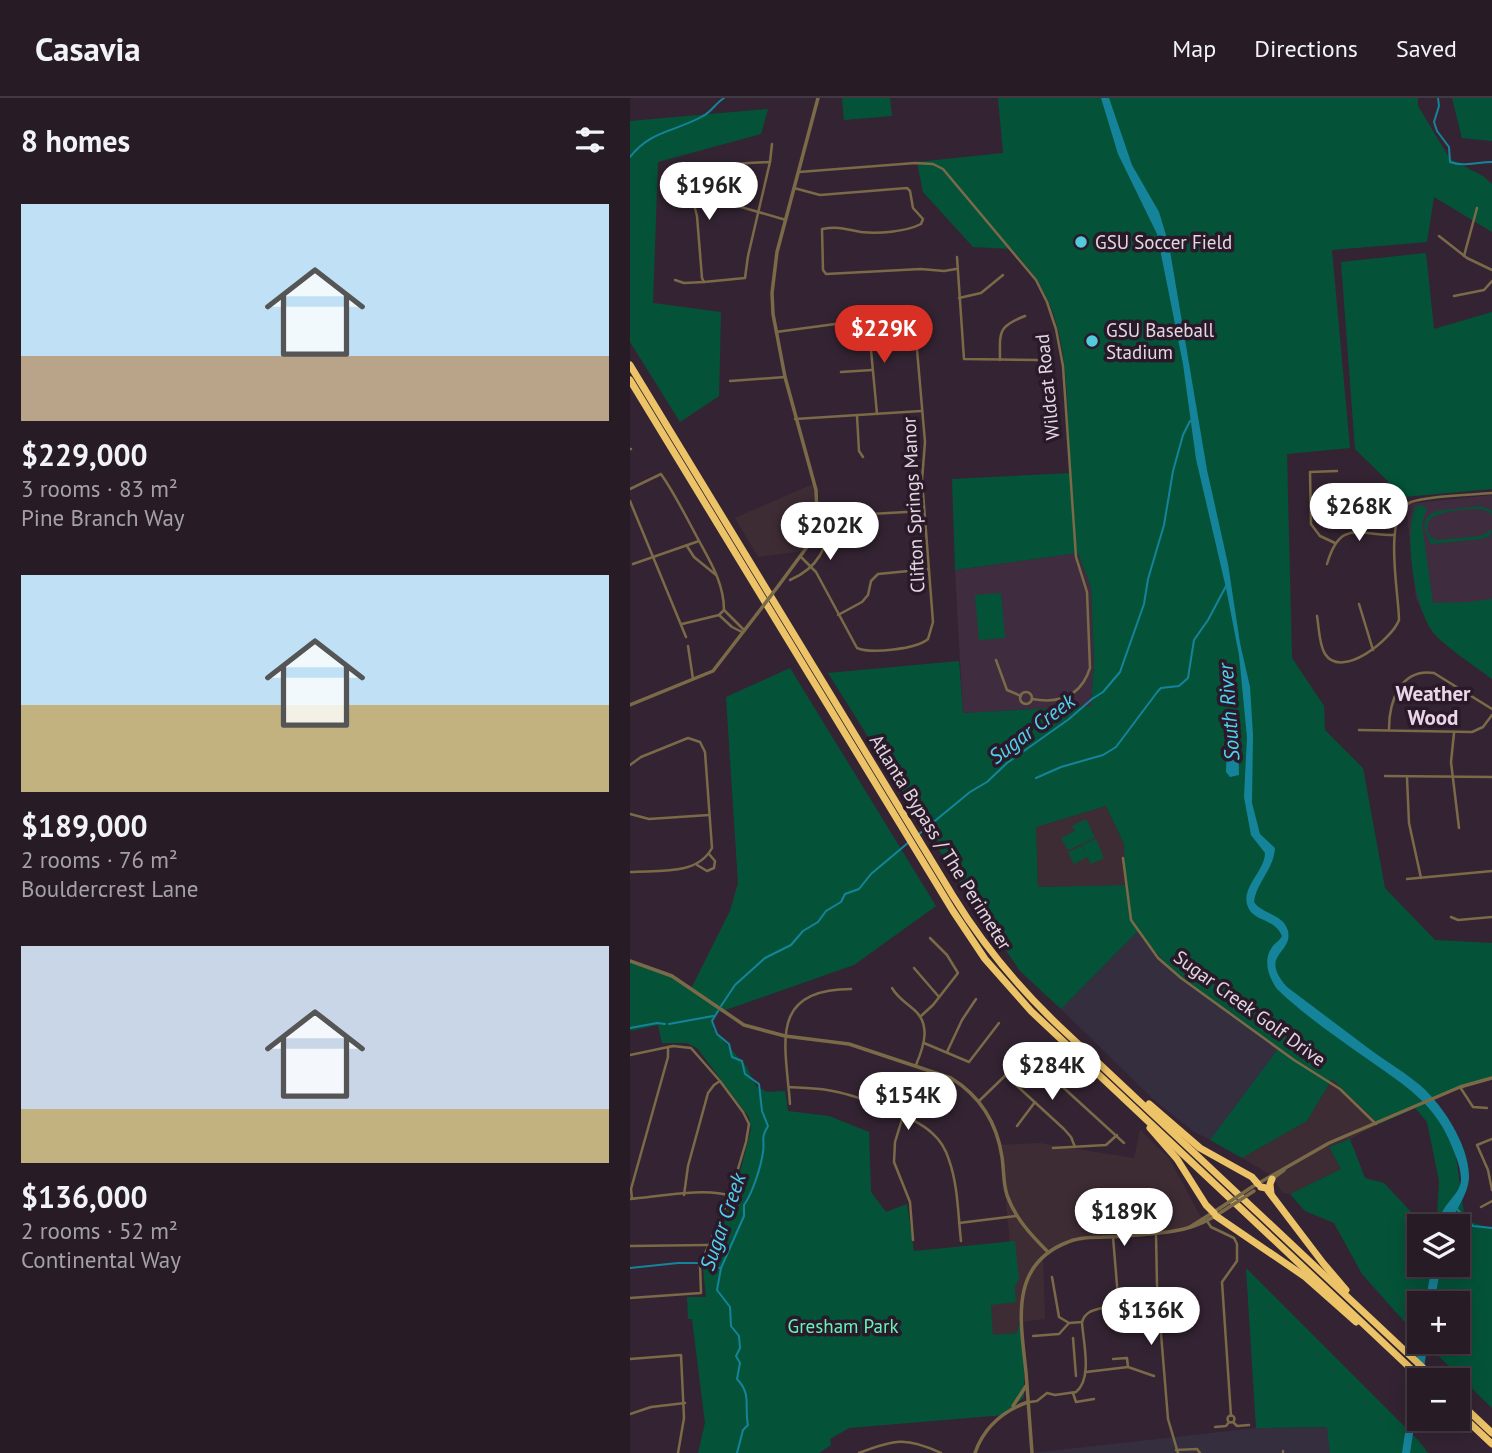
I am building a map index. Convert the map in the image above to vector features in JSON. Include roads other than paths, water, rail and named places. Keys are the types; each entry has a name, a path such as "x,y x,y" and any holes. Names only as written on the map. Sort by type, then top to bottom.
{"highway":[{"name":"Atlanta Bypass / The Perimeter","path":"630,365 896,810"},
{"name":"Atlanta Bypass / The Perimeter","path":"630,380 950,898 973,942 1010,988 1410,1367"},
{"name":"Atlanta Bypass / The Perimeter","path":"950,898 982,942 1026,994 1388,1334 1418,1368"},
{"path":"1093,1058 1192,1142 1252,1177 1256,1187 1266,1188 1323,1263 1388,1334"},
{"path":"1124,1098 1177,1159 1206,1205 1304,1276 1410,1367"},
{"path":"1271,1195 1269,1186 1272,1179"},
{"path":"1206,1205 1206,1219"},
{"path":"1470,1412 1492,1433"},
{"path":"1470,1423 1492,1444"}],"street":[{"path":"630,705 704,676 719,666 801,557 812,537 817,517 816,491 795,419 776,332 773,273 818,98"},
{"path":"675,280 684,283 745,278 772,145"},
{"path":"704,282 697,216 688,182 731,163 770,162"},
{"name":"Wildcat Road","path":"799,172 915,163 933,164 943,169 1037,280 1047,302 1063,366 1076,557 1087,592 1090,668 1074,694 1048,701 1032,699"},
{"path":"794,188 818,195 907,188 913,208 923,219 921,223 905,230 864,232 845,227 822,229 823,270 826,274 956,269"},
{"path":"741,207 786,220"},
{"path":"1464,256 1478,208"},
{"path":"1439,236 1464,256 1492,270"},
{"path":"957,257 964,359 1037,360"},
{"path":"959,298 981,293 1003,275"},
{"path":"1454,296 1484,290 1492,281"},
{"path":"1000,360 1002,330 1009,322 1025,316"},
{"path":"868,318 877,414"},
{"name":"Clifton Springs Manor","path":"776,332 817,328 868,318 897,318 911,327 915,338 925,447 922,480 932,628 924,643 914,647 861,650 854,645 813,567 801,557"},
{"path":"841,372 873,370"},
{"path":"730,381 785,377"},
{"path":"795,419 922,411"},
{"path":"857,415 859,451 863,457"},
{"path":"1335,543 1321,536 1311,524 1310,472 1337,471"},
{"path":"630,489 661,474 678,498 717,575 724,610 743,631"},
{"path":"1317,616 1324,652 1329,658 1340,662 1353,660 1373,650 1391,635 1399,620 1394,535 1399,513 1408,503 1492,493"},
{"path":"630,501 686,637"},
{"path":"817,517 924,511"},
{"path":"790,580 813,567 826,542 829,517"},
{"path":"1327,564 1335,543 1345,534 1355,531 1394,535"},
{"path":"633,564 699,541"},
{"path":"687,546 694,557 717,575"},
{"path":"838,615 862,602 871,581 878,574 929,569"},
{"path":"1359,604 1373,650"},
{"path":"682,624 719,615 724,610"},
{"path":"719,615 743,631"},
{"path":"727,622 731,617"},
{"path":"688,646 693,679"},
{"path":"996,660 1007,690 1021,696 1024,703 1032,699 1031,693 1027,692 1021,696"},
{"path":"1389,729 1390,707 1396,692 1411,676 1425,672 1434,673 1492,709"},
{"path":"1359,730 1454,733 1477,730 1492,715"},
{"path":"1454,733 1451,747 1459,828"},
{"path":"630,765 641,757 688,738 700,742 705,752 712,848 696,865 630,872"},
{"path":"1385,776 1492,777"},
{"path":"1407,776 1409,823 1421,878"},
{"path":"630,814 649,819 709,815"},
{"path":"696,865 707,871 714,869 715,862 709,854"},
{"name":"Sugar Creek Golf Drive","path":"1123,858 1131,920 1158,958 1181,978 1294,1060 1340,1089 1376,1124"},
{"path":"1407,879 1492,871"},
{"path":"1451,917 1458,920 1492,917"},
{"path":"921,1016 957,975 957,970 942,949 930,938"},
{"path":"630,961 672,976 744,1025 785,1035 849,1044 951,1078 979,1101 991,1120 998,1135 1006,1194 1016,1216 1048,1252"},
{"path":"914,968 939,997"},
{"path":"892,988 900,999 921,1016 925,1028 924,1043 916,1065"},
{"path":"790,1104 785,1035 792,1009 808,998 832,989 850,989"},
{"path":"947,1052 961,1020 976,999"},
{"path":"924,1043 969,1062 999,1023"},
{"path":"630,1055 683,1046 695,1051 743,1112 749,1124 730,1196 700,1265 701,1293 630,1298"},
{"path":"668,1047 668,1058 631,1189 631,1199 716,1193 730,1196"},
{"path":"979,1101 1011,1070 1043,1069 1124,1143"},
{"path":"1005,1075 1064,1129 1075,1147"},
{"path":"1032,1453 1020,1302 1031,1273 1048,1252 1072,1240 1171,1233 1190,1227 1329,1143 1460,1087 1492,1078"},
{"path":"684,1195 686,1173 708,1093 720,1081"},
{"path":"789,1087 832,1091 903,1116 933,1134 946,1153 953,1172 961,1241"},
{"path":"1460,1087 1473,1107 1487,1108"},
{"path":"1017,1126 1035,1102"},
{"path":"903,1116 895,1142 894,1162 910,1202 913,1240"},
{"path":"1053,1148 1106,1145 1117,1135"},
{"path":"1492,1139 1478,1145 1491,1179 1492,1190"},
{"path":"1256,1187 1284,1170"},
{"path":"1481,1207 1492,1201"},
{"path":"959,1223 1016,1216"},
{"path":"1206,1219 1211,1227 1234,1238 1238,1248 1234,1267 1222,1282 1231,1416 1234,1418 1226,1426 1215,1427"},
{"path":"1156,1233 1157,1284 1168,1419 1177,1452 1197,1449 1200,1452"},
{"path":"1012,1407 1036,1401 1047,1393 1055,1395 1073,1392 1081,1387 1086,1372 1082,1322 1087,1312 1111,1306 1117,1300 1113,1237"},
{"path":"630,1246 708,1245"},
{"path":"1052,1277 1059,1317 1069,1323 1082,1322"},
{"path":"1032,1336 1059,1334 1069,1323"},
{"path":"1073,1338 1076,1376"},
{"path":"630,1359 681,1355 685,1403 678,1453"},
{"path":"1075,1357 1084,1356"},
{"path":"1113,1359 1127,1357 1128,1367"},
{"path":"1086,1372 1128,1367 1154,1376"},
{"path":"975,1453 987,1430 1019,1399 1027,1383"},
{"path":"1073,1392 1076,1402 1094,1399"},
{"path":"630,1414 662,1405 685,1403"},
{"path":"1012,1407 1021,1408 1029,1414"},
{"path":"1231,1422 1237,1426 1249,1425"},
{"path":"859,1453 884,1444 909,1441 919,1442 939,1452"}],"water":[{"name":"South River","path":"1101,98 1109,98 1132,165 1159,212 1169,245 1207,470 1228,564 1250,687 1253,735 1252,803 1260,834 1275,848 1272,863 1258,888 1254,902 1282,921 1288,931 1286,945 1276,961 1279,976 1287,987 1416,1082 1444,1112 1465,1152 1468,1165 1466,1190 1455,1214 1441,1214 1460,1186 1461,1176 1453,1149 1438,1119 1406,1087 1298,1007 1277,989 1269,975 1267,959 1272,947 1282,936 1274,926 1252,913 1247,902 1249,888 1261,867 1265,853 1251,835 1244,797 1247,737 1239,655 1196,459 1183,364 1157,234 1118,154"},
{"path":"1238,737 1239,775 1230,777 1226,772 1227,740"},
{"path":"1430,1277 1439,1277 1436,1291 1427,1291"},
{"path":"1417,1354 1426,1354 1424,1368 1415,1368"},
{"path":"1407,1420 1407,1431 1413,1431 1410,1453 1402,1453"}],"waterway":[{"path":"630,157 646,141 703,116 724,98"},
{"path":"1438,98 1439,106 1434,122 1449,147 1450,162 1492,162"},
{"name":"Sugar Creek","path":"919,834 970,792 987,782 1007,763 1103,692 1120,672 1144,604 1148,579 1164,525 1173,471 1183,435 1190,421"},
{"path":"1036,778 1061,767 1103,755 1116,747 1161,688 1179,686 1188,678 1194,640 1226,586"},
{"name":"Sugar Creek","path":"721,1006 735,985 765,958 791,945 803,931 818,922 826,911 841,902 845,894 859,889 871,874 909,842"},
{"name":"Sugar Creek","path":"718,1011 712,1021 717,1034 729,1044 732,1057 742,1061 745,1074 759,1084 762,1111 768,1126 763,1137 763,1152 758,1172 744,1205 744,1216 721,1268 717,1290 730,1307 731,1326 739,1336 740,1348 736,1356 740,1363 737,1379 746,1395 748,1425 743,1430 737,1453"},
{"path":"669,1024 713,1016"},
{"path":"630,1028 665,1024"},
{"path":"1456,1208 1473,1226 1492,1228"},
{"path":"630,1268 698,1263"},
{"path":"703,1264 710,1265"},
{"path":"713,1266 720,1268"}],"place":[{"name":"GSU Soccer Field","path":"1081,242"},
{"name":"GSU Baseball Stadium","path":"1092,341"}],"district":[{"name":"Weather Wood","path":"1433,706"}],"park label":[{"name":"Gresham Park","path":"843,1326"}]}
